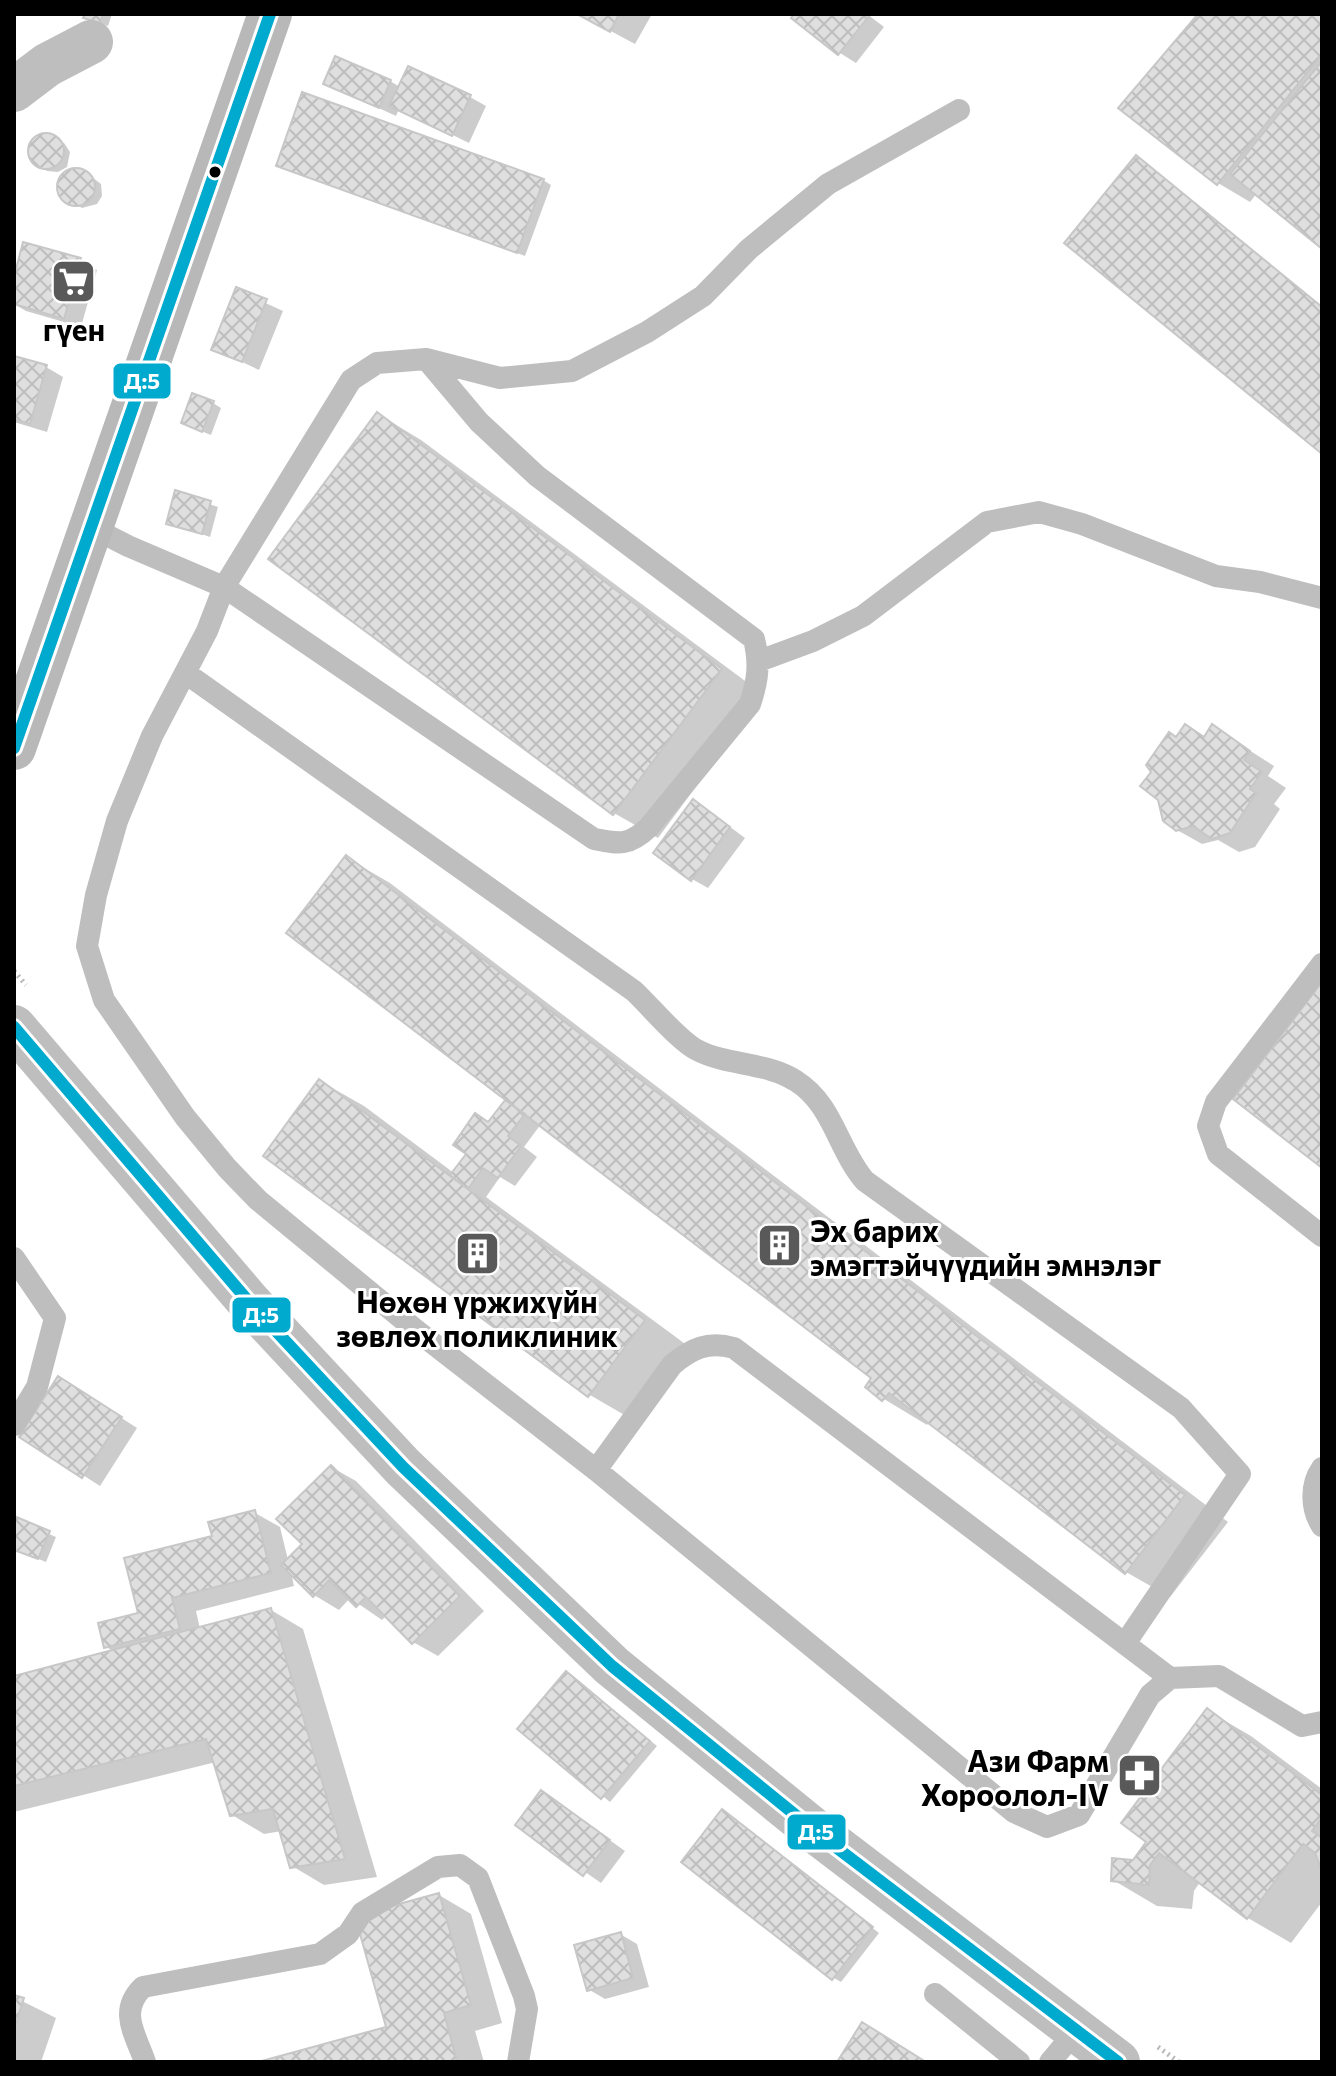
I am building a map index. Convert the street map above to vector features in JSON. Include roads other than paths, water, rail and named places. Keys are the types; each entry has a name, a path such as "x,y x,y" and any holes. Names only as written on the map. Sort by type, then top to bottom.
{"main road":[{"path":"14,748 26,673 89,526 270,14"}],"street":[{"path":"14,90 47,65 91,42"},
{"path":"24,1011 249,1302 393,1456 612,1666 820,1835 1064,2046 1126,2057"}],"lane":[{"path":"959,110 828,184 749,249 703,296 647,332 572,371 500,378 426,359 377,363 351,380 224,587 187,674 152,736 117,821 96,895 87,946 104,1000 185,1117 258,1200 417,1331 596,1470 1014,1812 1047,1827 1079,1815 1150,1695 1170,1678 1219,1676 1302,1726 1322,1722"},
{"path":"89,526 224,587 594,839 616,843 635,840 750,704 758,681 759,661 754,639 537,476 479,422 426,359"},
{"path":"759,661 813,641 863,616 987,522 1039,512 1082,524 1216,576 1260,582 1322,598"},
{"path":"187,674 634,991 694,1049 723,1060 763,1068 796,1081 826,1110 851,1165 865,1181 1181,1408 1240,1474 1126,1642"},
{"path":"1322,964 1216,1102 1208,1126 1218,1154 1322,1236"},
{"path":"14,1258 55,1318 37,1387 14,1425"},
{"path":"596,1470 672,1365 686,1353 702,1346 717,1344 734,1348 1170,1678"},
{"path":"1322,1468 1317,1475 1313,1500 1322,1526"},
{"path":"145,2062 128,2011 132,1998 143,1987 320,1954 348,1934 362,1913 438,1867 460,1865 478,1878 524,1996 527,2009 518,2062"},
{"path":"935,1994 1019,2062"}],"place":[{"name":"гүен","path":"74,282"},
{"name":"Эх барих эмэгтэйчүүдийн эмнэлэг","path":"779,1246"},
{"name":"Нөхөн үржихүйн зөвлөх поликлиник","path":"477,1254"},
{"name":"Ази Фарм Хороолол-IV","path":"1140,1776"}]}
